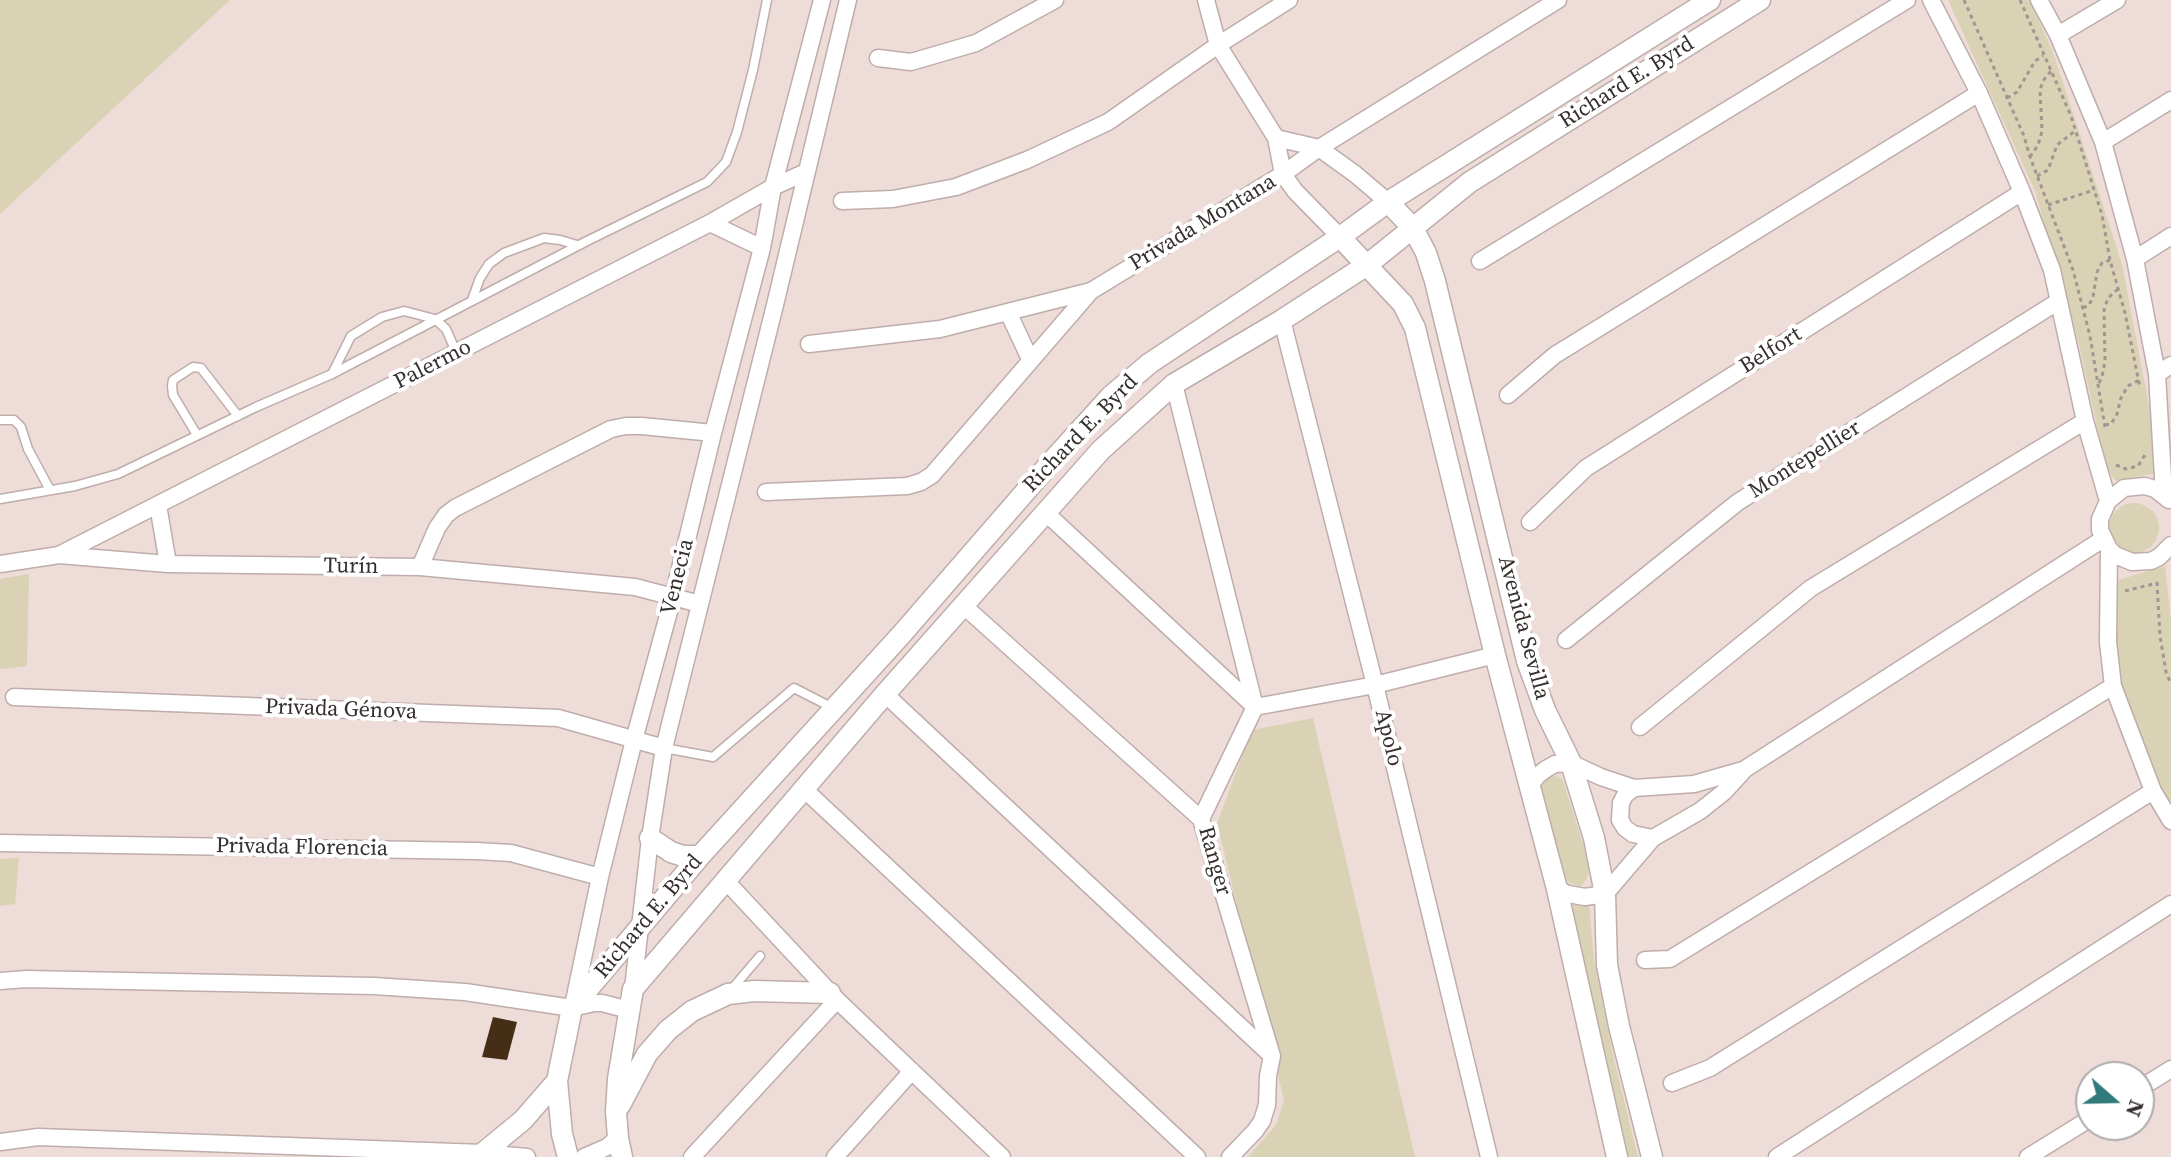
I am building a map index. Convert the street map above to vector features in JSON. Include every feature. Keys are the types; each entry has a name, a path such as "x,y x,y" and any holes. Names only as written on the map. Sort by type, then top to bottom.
{"street":[{"name":"Venecia","path":"568,1157 562,1134 557,1081 600,877 762,248 773,187 822,0"},
{"name":"Venecia","path":"620,1148 616,1112 618,1079 633,989 638,929 664,748 848,0"},
{"path":"878,58 911,62 976,43 1055,0"},
{"path":"1206,0 1218,45 1276,138 1283,174 1295,191 1340,237"},
{"path":"842,201 893,199 956,187 1027,160 1108,122 1289,0"},
{"name":"Privada Montana","path":"809,344 940,329 1091,291 1558,0"},
{"name":"Richard E. Byrd","path":"572,1008 700,856 901,635 1111,396 1150,363 1388,202 1710,0"},
{"name":"Richard E. Byrd","path":"633,989 885,694 1101,450 1174,384 1367,265 1470,182 1760,0"},
{"path":"1480,261 1907,0"},
{"path":"1931,0 1979,93 2052,270 2085,421 2108,501"},
{"path":"2039,0 2058,35 2103,142 2164,370 2168,499"},
{"path":"2058,35 2117,0"},
{"path":"1508,395 1555,355 1979,93"},
{"path":"2103,142 2171,100"},
{"path":"1276,138 1319,148 1388,202"},
{"name":"Palermo","path":"59,555 806,172"},
{"name":"Belfort","path":"1530,522 1586,468 2022,192"},
{"name":"Avenida Sevilla","path":"1388,202 1413,228 1426,253 1481,462 1527,661 1545,710 1571,763 1594,838 1605,894 1607,965 1652,1157"},
{"path":"710,223 762,248"},
{"path":"2135,259 2171,236"},
{"name":"Avenida Sevilla","path":"1340,237 1403,304 1415,328 1495,655 1557,889 1617,1157"},
{"path":"766,492 907,486 921,482 932,475 1091,291"},
{"name":"Montepellier","path":"1566,640 1738,502 2059,301"},
{"path":"1008,312 1030,359"},
{"name":"Apolo","path":"1282,320 1375,685 1489,1157"},
{"path":"1174,384 1255,707"},
{"path":"1640,727 1811,588 2085,421"},
{"path":"420,567 437,528 455,508 611,429 642,426 713,433"},
{"path":"2168,499 2155,489 2135,485 2124,488 2108,501 2100,519 2106,544 2107,629 2113,686 2153,791 2171,821"},
{"path":"158,505 168,564"},
{"path":"1046,513 1255,707"},
{"path":"1529,787 1537,776 1555,764 1571,763 1634,788 1694,784 1745,769 2106,544"},
{"path":"2106,544 2123,560 2142,563 2159,557 2171,545"},
{"name":"Turín","path":"0,564 59,555 168,564 420,567 635,587 700,604"},
{"path":"964,606 1201,819"},
{"path":"1255,707 1375,685 1495,655"},
{"path":"1645,960 1670,959 2113,686"},
{"path":"885,694 1272,1056"},
{"name":"Privada Génova","path":"14,697 558,718 664,748"},
{"name":"Ranger","path":"1230,1157 1262,1121 1267,1105 1272,1056 1201,819 1255,707"},
{"path":"1557,889 1578,896 1605,894 1653,838 1700,811 1724,792 1745,769"},
{"path":"1634,788 1621,803 1620,820 1633,834 1653,838"},
{"path":"805,790 1197,1157"},
{"path":"1672,1083 1710,1068 2153,791"},
{"path":"650,838 671,852 700,856"},
{"name":"Privada Florencia","path":"0,843 477,851 511,853 600,877"},
{"path":"725,880 834,996 912,1071 982,1151 1002,1157"},
{"path":"1777,1157 2171,904"},
{"path":"0,981 374,986 465,992 572,1008 602,1003 629,1010"},
{"path":"616,1112 647,1054 668,1030 692,1011 728,994 754,991 834,996"},
{"path":"692,1157 834,996"},
{"path":"835,1157 912,1071"},
{"path":"483,1153 523,1120 557,1081"},
{"path":"2028,1157 2075,1128"},
{"path":"0,1142 38,1137 527,1157"},
{"path":"584,1157 607,1147 620,1148"}],"lane":[{"path":"0,499 75,486 118,474 332,374 707,182 726,162 737,132 767,0"},
{"path":"472,300 489,264 504,253 544,238 578,246"},
{"path":"332,374 351,336 373,322 404,311 435,319 446,329 457,353"},
{"path":"197,435 173,395 172,386 173,380 193,367 201,368 238,416"},
{"path":"0,420 14,420 21,427 28,449 50,490"},
{"path":"664,748 713,757 794,688 834,709"},
{"path":"728,994 760,956"}],"path":[{"path":"2020,0 2066,104 2102,215 2140,395"},
{"path":"2007,98 2017,92 2035,61 2043,56"},
{"path":"2030,157 2042,131 2040,90 2051,71"},
{"path":"2037,176 2048,170 2057,145 2075,131"},
{"path":"2048,205 2094,190"},
{"path":"2083,308 2089,305 2093,297 2097,272 2102,263 2110,260"},
{"path":"2099,384 2105,361 2104,310 2108,298 2118,289"},
{"path":"2105,425 2111,424 2117,414 2128,386 2139,380"},
{"path":"2123,592 2157,583 2160,636 2171,684"}],"shaded area":[{"path":"0,0 230,0 0,214"},
{"path":"1948,0 2030,0 2054,55 2122,264 2156,443 2155,473 2116,481 2106,469 2080,348 2035,191"},
{"path":"2134,503 2152,510 2159,528 2152,546 2134,553 2116,546 2109,528 2116,510"},
{"path":"2165,566 2171,619 2171,806 2139,742 2118,673 2115,581"},
{"path":"29,574 27,666 0,669 0,579"},
{"path":"1313,718 1415,1157 1248,1157 1276,1125 1284,1100 1217,823 1252,730"},
{"path":"1548,775 1560,777 1563,781 1584,847 1589,869 1581,887 1568,882 1565,877 1546,816 1538,785"},
{"path":"19,858 15,904 0,906 0,859"},
{"path":"1589,903 1594,960 1638,1157 1627,1157 1568,906"}],"building":[{"path":"493,1017 517,1022 507,1060 482,1057"}]}
